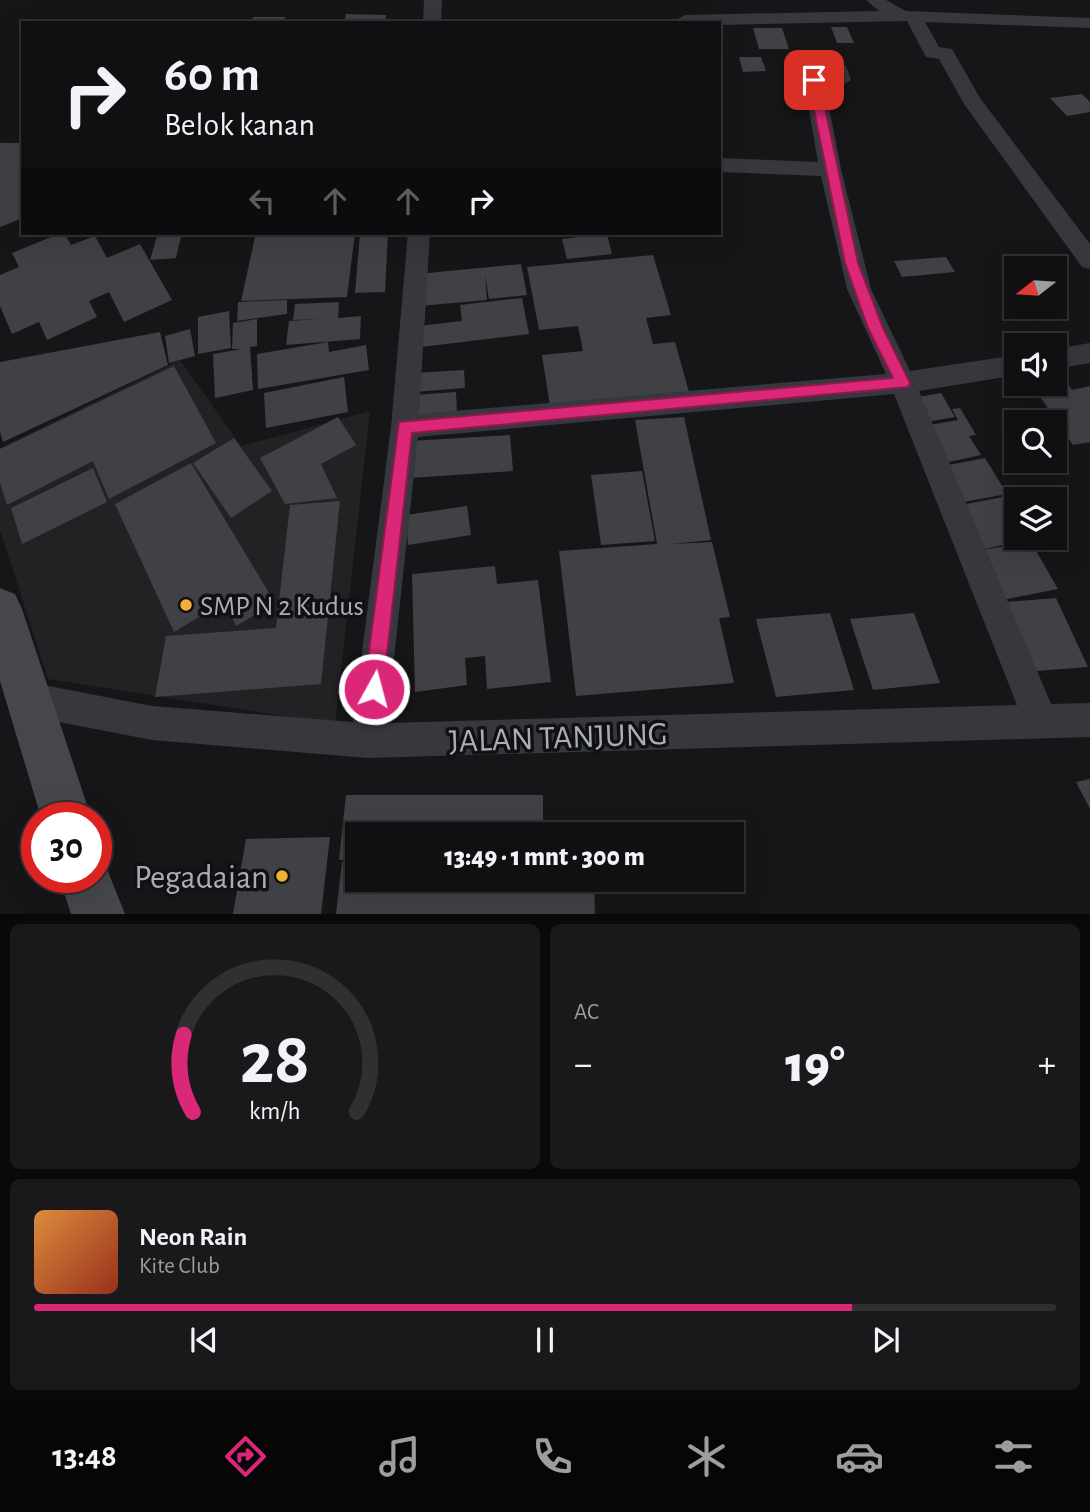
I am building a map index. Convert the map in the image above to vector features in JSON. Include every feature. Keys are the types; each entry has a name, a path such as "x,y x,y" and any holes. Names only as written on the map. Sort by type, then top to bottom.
{"main road":[{"path":"0,609 14,698 59,802"},
{"path":"91,893 98,914"}],"street":[{"path":"432,21 433,0"},
{"path":"677,0 683,21 909,16 1090,23"},
{"path":"875,0 890,11 909,16 933,53 945,53 971,100 1090,261"},
{"path":"837,66 841,80 814,80 830,169 859,289 903,383 1041,722"},
{"path":"721,165 830,169"},
{"path":"368,741 405,427 419,235"},
{"path":"1067,357 1090,353"},
{"path":"405,427 903,383 1004,367"},
{"name":"JALAN TANJUNG","path":"14,698 152,723 368,741 1090,720"}],"shaded area":[{"name":"SMP N 2 Kudus","path":"180,360 241,446 370,411 335,724 48,679 0,530 0,448"}],"building":[{"path":"346,14 386,15 385,21 344,21"},
{"path":"253,17 285,17 284,21 252,21"},
{"path":"831,27 847,27 854,43 837,43"},
{"path":"753,28 782,28 789,49 759,49"},
{"path":"739,57 761,57 766,71 743,72"},
{"path":"1082,94 1090,102 1090,112 1067,116 1050,98"},
{"path":"0,143 21,143 21,219 0,227"},
{"path":"56,235 65,235 71,245 95,236 107,258 140,244 172,300 124,322 109,292 89,301 97,317 47,340 39,322 12,334 0,306 0,275 19,267 12,253"},
{"path":"157,235 182,235 176,258 150,260"},
{"path":"355,235 347,297 241,301 255,237"},
{"path":"360,235 388,235 385,292 355,293"},
{"path":"607,235 612,254 567,259 562,239"},
{"path":"653,255 671,315 646,318 653,344 675,342 691,399 551,413 542,355 583,351 578,326 539,330 527,267"},
{"path":"946,257 955,272 902,277 894,261"},
{"path":"521,264 527,295 489,299 485,275 487,300 419,306 418,274"},
{"path":"522,298 529,334 421,347 419,326 462,321 460,305"},
{"path":"287,300 287,314 237,321 238,302"},
{"path":"339,302 338,318 361,316 360,339 286,345 289,321 320,319 293,320 295,304"},
{"path":"229,311 231,348 198,354 198,317"},
{"path":"257,319 257,346 250,347 253,390 215,398 213,354 242,349 232,349 233,323"},
{"path":"190,329 195,356 169,363 165,336"},
{"path":"160,332 168,365 3,442 0,432 0,362"},
{"path":"328,342 329,352 366,345 369,370 258,389 257,354"},
{"path":"174,366 216,443 109,499 93,461 7,505 0,483 0,449"},
{"path":"464,370 465,388 414,392 414,373"},
{"path":"344,377 348,412 266,428 264,393"},
{"path":"1067,382 1072,390 1090,386 1090,442 1073,445 1067,436 1067,410 1049,410 1040,396 1067,396"},
{"path":"456,392 457,413 413,424 413,395"},
{"path":"941,393 955,417 926,422 912,398"},
{"path":"960,408 976,435 969,436 981,455 944,463 923,426 958,420 952,409"},
{"path":"338,417 356,445 321,464 337,498 285,504 260,458"},
{"path":"684,417 711,540 672,544 712,542 730,617 719,618 734,683 576,696 559,551 657,544 635,420"},
{"path":"510,435 513,471 409,478 410,441"},
{"path":"234,438 272,491 231,518 193,463"},
{"path":"985,458 1004,489 1004,495 958,503 938,467"},
{"path":"191,463 275,603 236,626 224,602 174,632 115,504"},
{"path":"93,468 107,502 22,544 11,508"},
{"path":"642,471 655,541 601,545 591,475"},
{"path":"1004,497 1004,545 981,550 956,506"},
{"path":"340,501 321,684 155,697 166,636 276,628 290,505"},
{"path":"467,506 471,535 408,545 406,515"},
{"path":"1004,546 1004,550 1036,550 1058,589 1002,600 976,551"},
{"path":"495,566 497,584 538,580 551,682 487,689 485,656 465,658 467,685 415,692 412,574"},
{"path":"1056,598 1088,667 1023,672 995,603"},
{"path":"830,613 854,690 776,697 756,619"},
{"path":"914,613 940,683 873,690 850,619"},
{"path":"1090,779 1090,809 1076,782"},
{"path":"346,795 543,795 543,822 345,822 345,860 339,860"},
{"name":"Pegadaian","path":"330,837 321,914 233,914 246,839"},
{"path":"342,862 345,862 345,892 594,892 595,914 336,914"}],"place":[{"name":"SMP N 2 Kudus","path":"186,605"},
{"name":"Pegadaian","path":"282,876"}],"route":[{"path":"374,689 405,427 903,383 859,289 851,263 814,80"}]}
